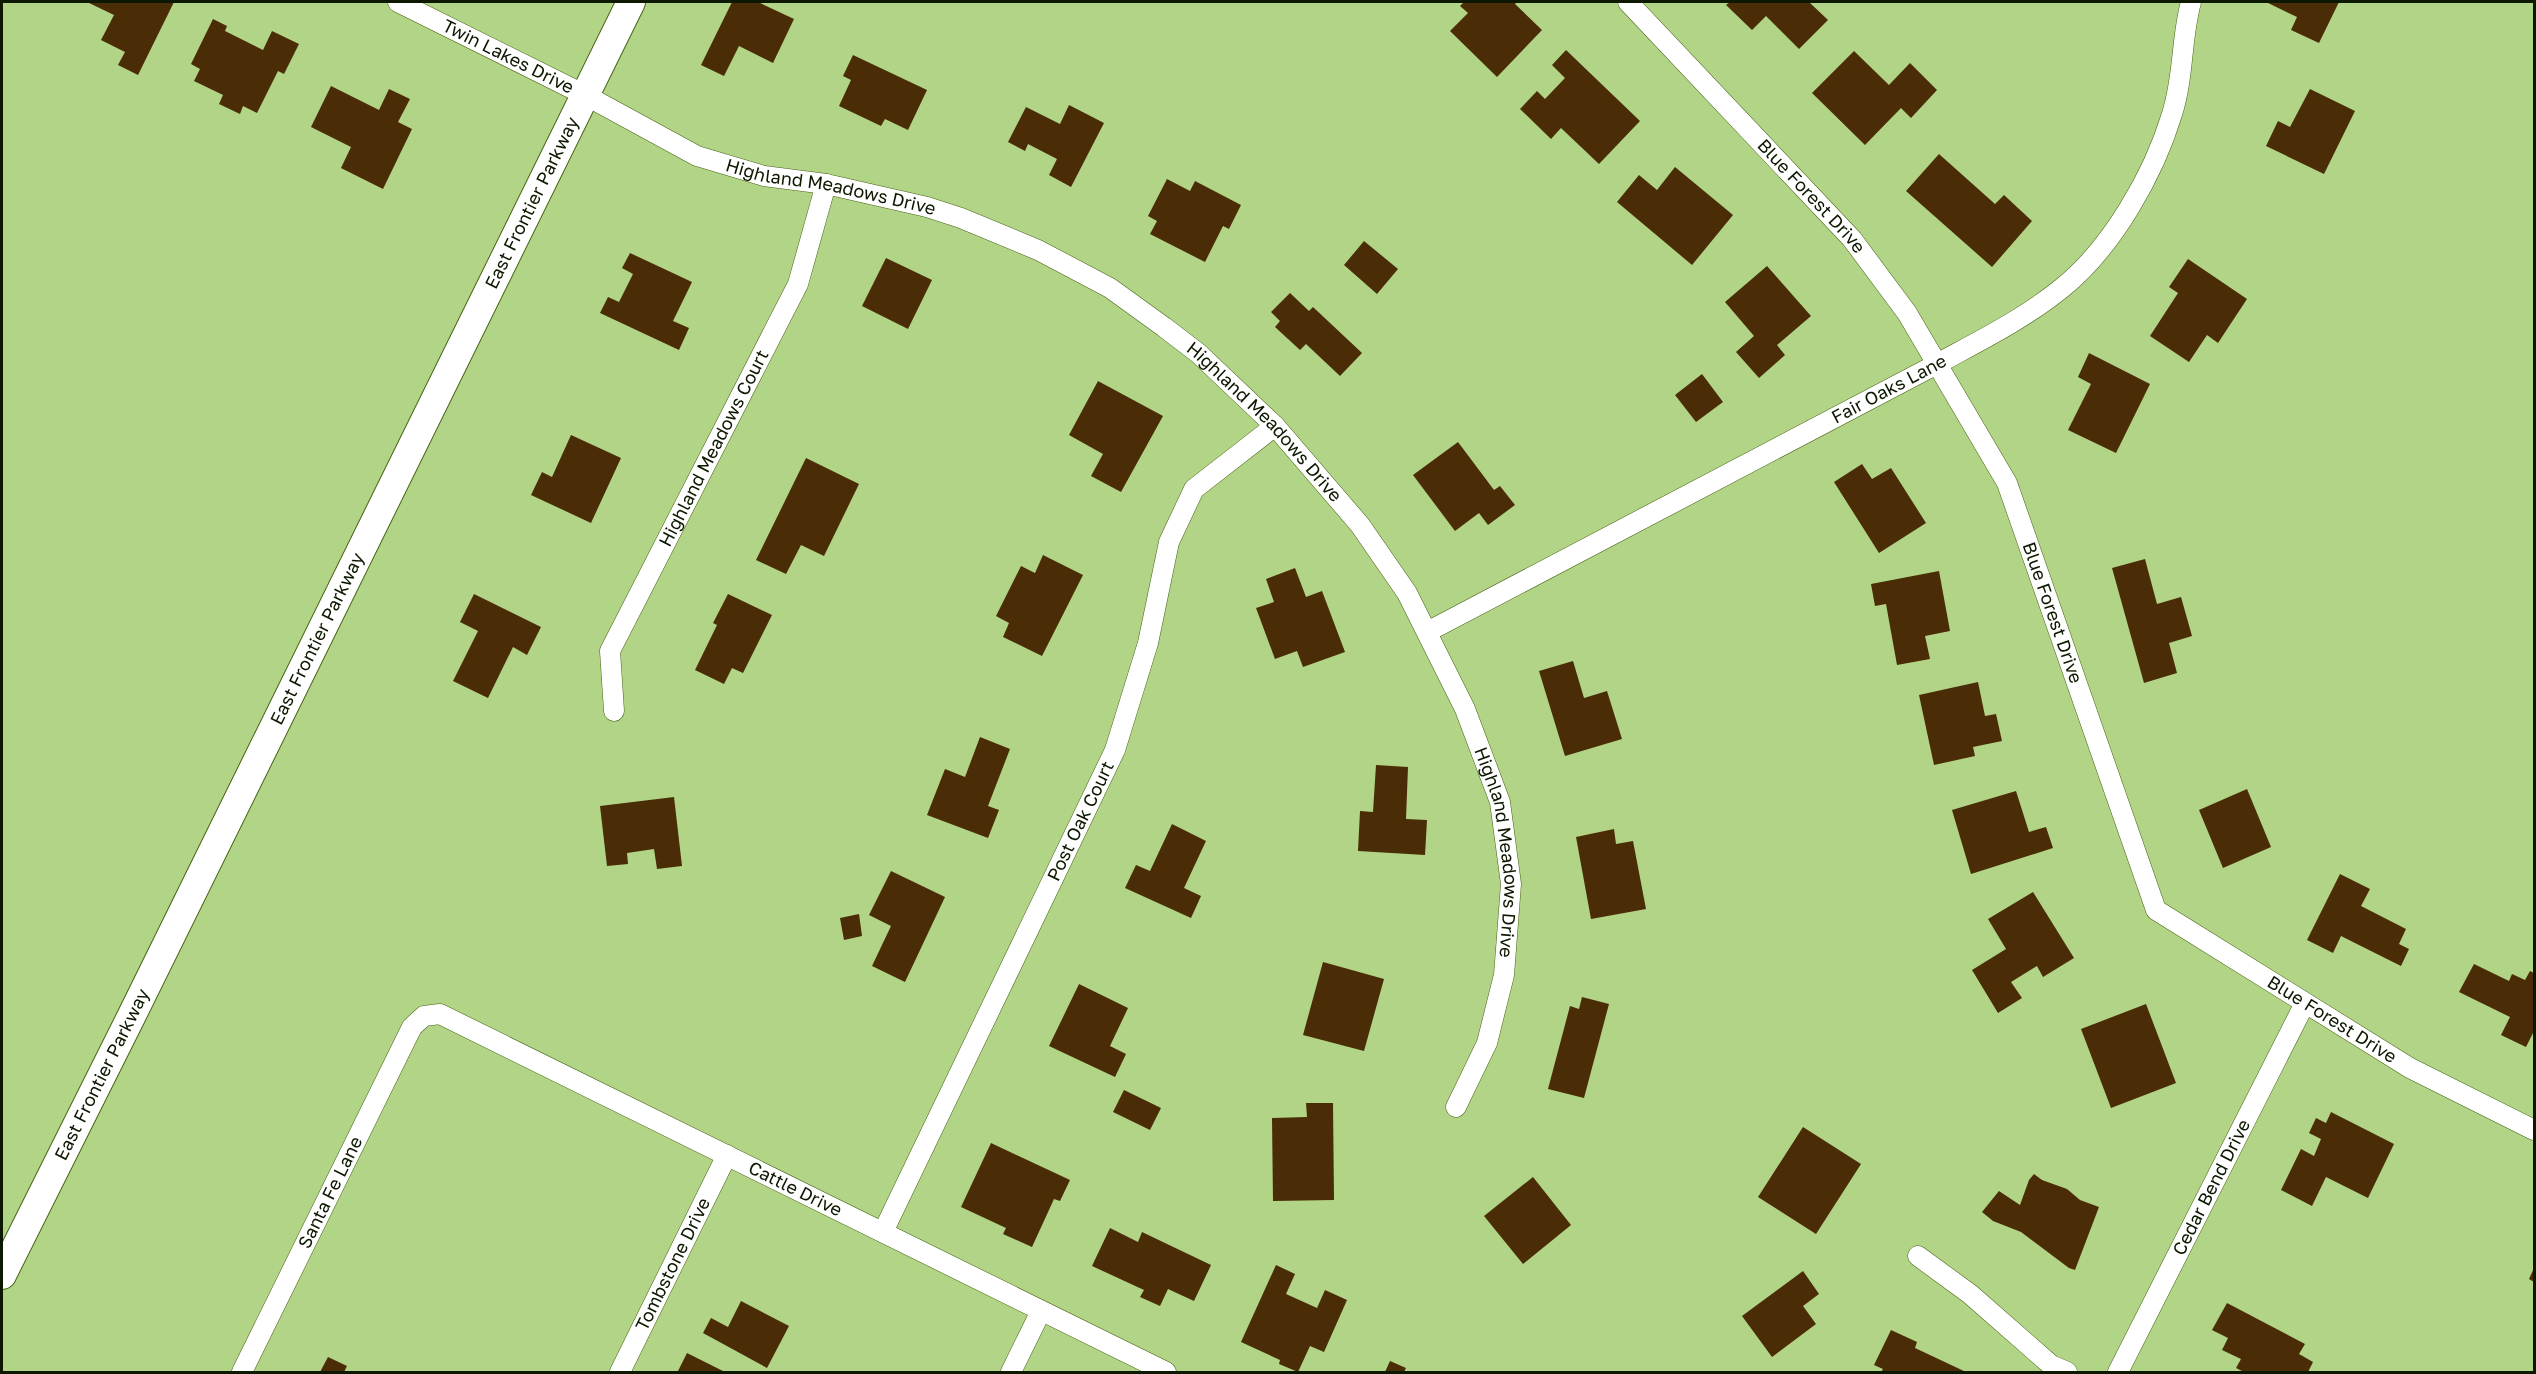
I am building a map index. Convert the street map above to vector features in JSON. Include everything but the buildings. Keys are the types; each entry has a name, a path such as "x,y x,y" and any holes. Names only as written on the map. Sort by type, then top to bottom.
{"street":[{"name":"Twin Lakes Drive","path":"398,2 585,95"},
{"name":"East Frontier Parkway","path":"2,1275 631,2"},
{"name":"Blue Forest Drive","path":"1628,2 1852,239 1907,313 2007,483 2156,910 2410,1068 2535,1130"},
{"name":"Fair Oaks Lane","path":"1427,632 1937,364 2018,319 2062,288 2091,260 2114,228 2136,195 2160,150 2173,111 2191,2"},
{"name":"Highland Meadows Drive","path":"585,95 697,156 764,176 826,184 890,197 961,218 1038,250 1078,270 1133,304 1198,353 1275,426 1334,492 1367,533 1407,593 1465,709 1500,802 1511,884 1504,975 1486,1043 1456,1107"},
{"name":"Highland Meadows Court","path":"614,711 610,651 798,284 826,184"},
{"name":"Post Oak Court","path":"883,1232 1115,750 1148,643 1169,542 1194,489 1275,426"},
{"name":"Cedar Bend Drive","path":"2118,1372 2305,1003"},
{"name":"Cattle Drive","path":"424,1016 440,1014 1166,1372"},
{"name":"Santa Fe Lane","path":"242,1372 412,1027 424,1016"},
{"name":"Tombstone Drive","path":"620,1372 727,1155"},
{"path":"1918,1256 1970,1294 2051,1365 2067,1372"},
{"path":"1011,1372 1041,1311"}]}
